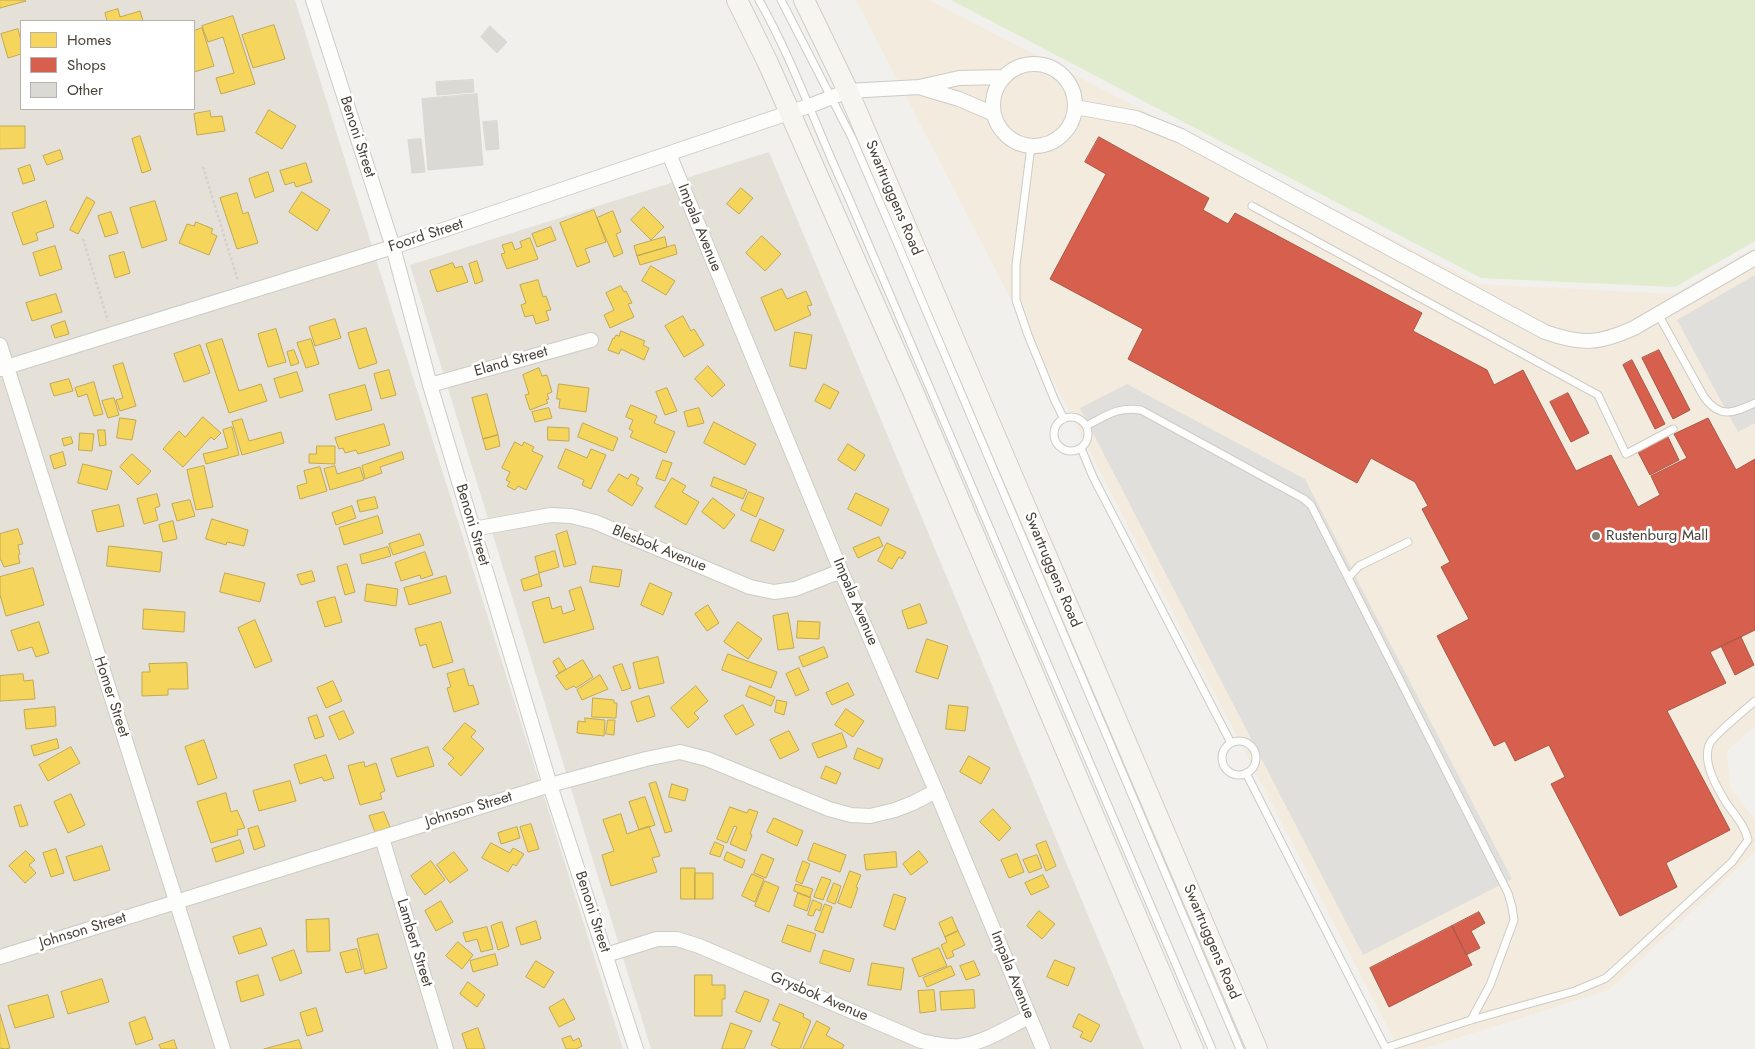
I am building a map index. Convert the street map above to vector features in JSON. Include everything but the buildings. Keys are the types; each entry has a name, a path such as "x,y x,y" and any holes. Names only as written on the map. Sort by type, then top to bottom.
{"main road":[{"path":"737,0 768,63 788,112 912,389 1193,1049"},
{"name":"Swartruggens Road","path":"804,0 839,94 1257,1049"}],"street":[{"name":"Benoni Street","path":"313,0 393,247 430,384 550,785 636,1049"},
{"path":"1029,64 1043,65 1056,71 1066,80 1073,93 1075,107 1072,120 1066,131 1056,140 1044,145 1031,146 1018,143 1007,136 999,126 994,114 993,101 996,89 1004,77 1015,68 1029,64"},
{"path":"919,87 959,78 1004,77"},
{"name":"Foord Street","path":"3,368 393,247 669,154 839,94 919,87"},
{"path":"919,87 959,99 994,114"},
{"path":"1075,107 1136,118 1181,136 1545,332 1565,339 1602,341 1634,328 1755,258"},
{"name":"Impala Avenue","path":"669,154 841,571 936,791 1043,1049"},
{"name":"Eland Street","path":"430,384 591,340"},
{"name":"Homer Street","path":"0,345 3,368 223,1049"},
{"name":"Blesbok Avenue","path":"473,529 550,516 570,516 595,522 750,587 774,592 796,589 841,571"},
{"name":"Johnson Street","path":"0,957 550,785 646,759 680,752 707,759 829,809 851,815 870,816 895,810 936,791"},
{"name":"Lambert Street","path":"382,838 446,1049"},
{"name":"Grysbok Avenue","path":"606,955 657,939 677,939 699,946 921,1041 941,1045 960,1046 976,1042 1029,1017"}],"lane":[{"path":"759,0 780,39 855,212 1212,1049"},
{"path":"781,0 839,94 852,138 1240,1049"},
{"path":"1031,146 1016,265 1016,300 1028,335 1064,418"},
{"path":"1252,206 1598,395 1626,454 1673,429"},
{"path":"1658,314 1704,397 1713,408 1723,412 1731,412 1740,410 1755,402"},
{"path":"1086,426 1116,411 1125,409 1141,410 1311,504 1508,893 1514,920 1490,985 1471,1020"},
{"path":"1064,418 1080,420 1086,426 1089,434 1088,440 1076,451 1064,450 1056,442 1056,426 1064,418"},
{"path":"1081,448 1093,477 1230,743"},
{"path":"1348,578 1360,566 1408,542"},
{"path":"1246,773 1385,1048 1471,1020 1575,991 1606,978 1732,862 1748,840 1746,830 1724,798 1710,770 1707,752 1711,742 1755,701"},
{"path":"1243,741 1248,743 1255,752 1255,763 1246,773 1237,775 1224,766 1222,755 1230,743 1243,741"}],"path":[{"path":"203,167 242,294"},
{"path":"83,239 112,334"}],"shaded area":[{"path":"0,0 295,0 623,1049 0,1049"},
{"path":"856,0 929,0 1480,284 1674,294 1755,247 1755,726 1727,751 1730,787 1755,820 1755,852 1609,990 1423,1049 1399,1049"},
{"path":"769,152 1144,1049 651,1049 410,265"},
{"path":"1755,275 1755,423 1738,432 1677,320"},
{"path":"1127,384 1305,479 1512,879 1363,955 1080,408"}],"green space":[{"path":"951,0 1755,0 1755,241 1675,287 1481,278"}],"place":[{"name":"Rustenburg Mall","path":"1596,536"}]}
